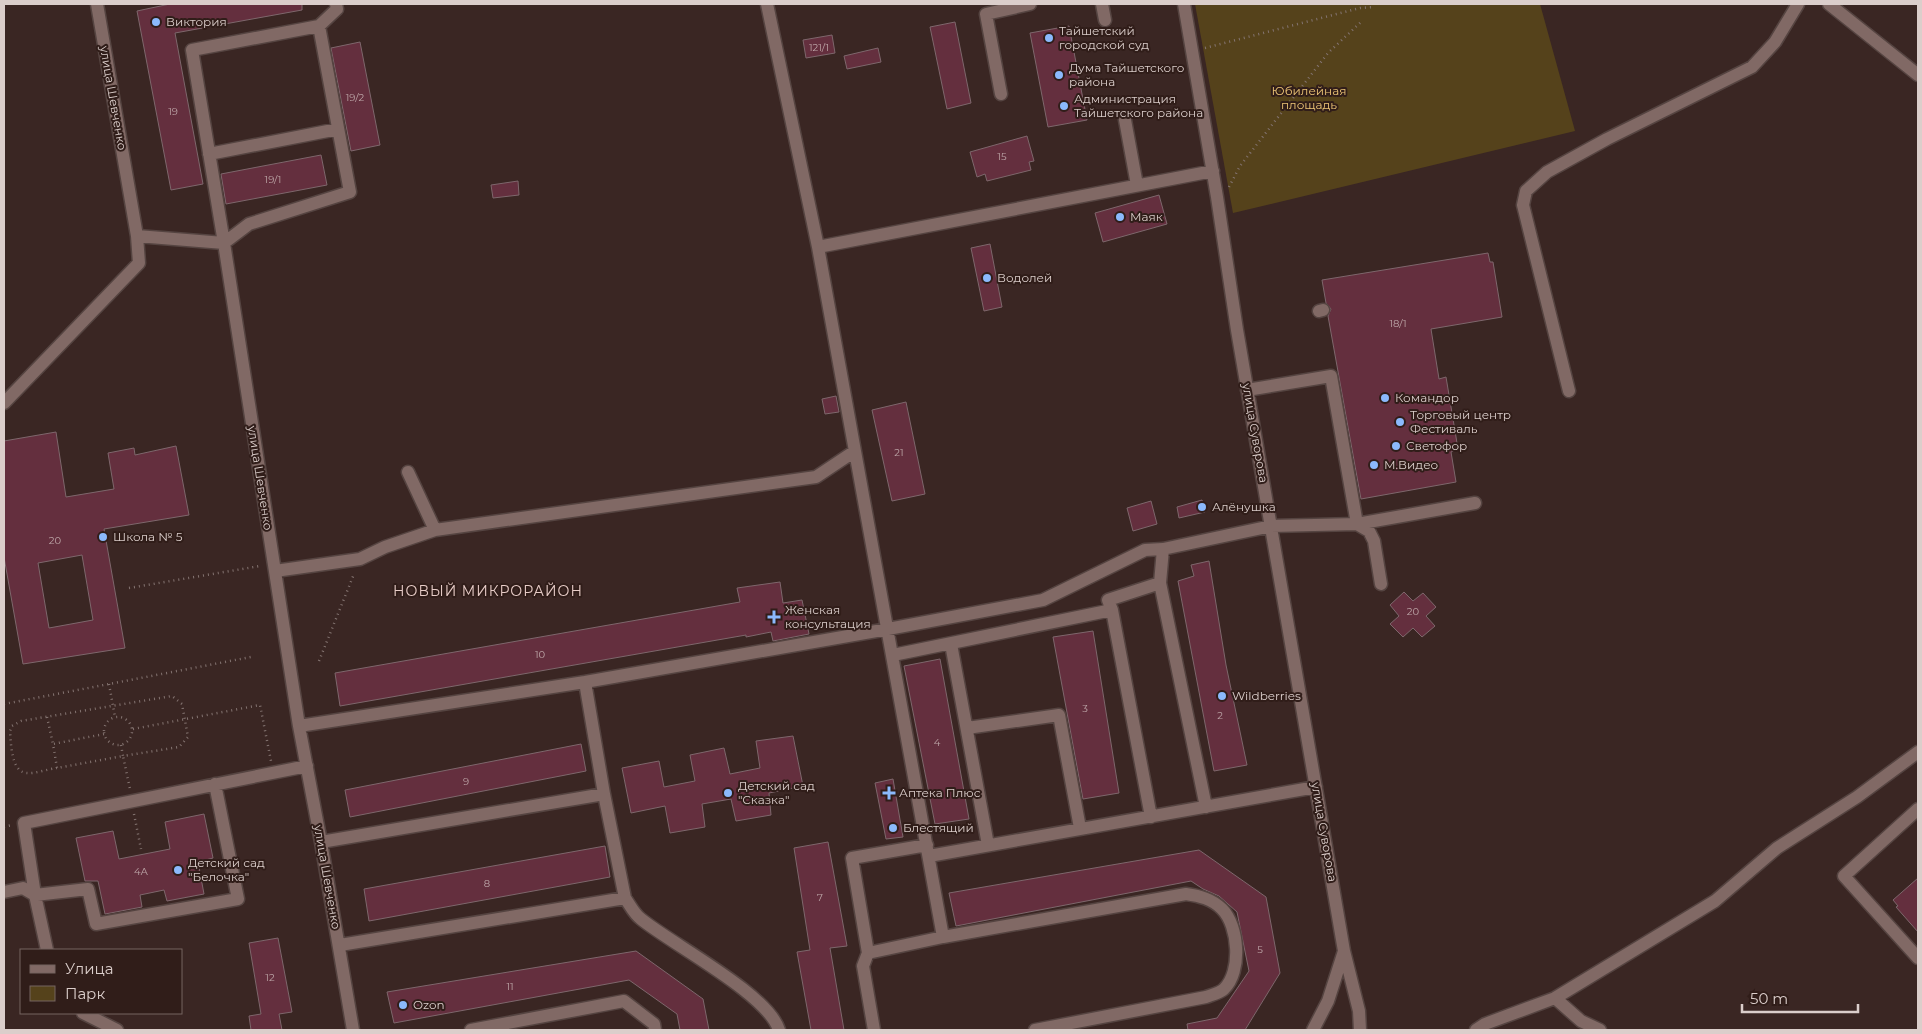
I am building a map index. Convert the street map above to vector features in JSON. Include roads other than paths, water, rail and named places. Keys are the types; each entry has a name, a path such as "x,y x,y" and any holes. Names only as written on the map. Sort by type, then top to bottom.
{"street":[{"name":"улица Шевченко","path":"4,403 138,263 137,236 97,4"},
{"path":"137,236 224,243 249,224 350,192 319,26 337,9 336,4"},
{"path":"767,4 818,247 943,937"},
{"path":"1001,94 986,14 1030,4"},
{"path":"1102,4 1105,20"},
{"name":"улица Суворова","path":"1184,4 1213,172 1247,390 1344,950 1359,1011 1360,1030"},
{"path":"1569,391 1523,206 1526,191 1546,172 1555,167 1752,67 1775,42 1798,4"},
{"path":"1829,4 1918,75"},
{"name":"улица Шевченко","path":"319,26 192,50 299,726 340,945 353,1030"},
{"path":"1125,120 1137,185"},
{"path":"209,154 338,128"},
{"path":"818,247 1213,172"},
{"path":"1247,390 1331,376 1357,524 1369,531 1374,541 1381,584"},
{"path":"274,567 360,559 385,546 435,530 816,477 855,451"},
{"path":"408,472 435,530"},
{"path":"299,726 585,682 1043,600 1145,550 1163,549 1271,526 1357,524 1475,504"},
{"path":"1163,549 1160,583 1206,807"},
{"path":"1151,816 1112,610 1108,600 1160,583"},
{"path":"893,656 1112,610"},
{"path":"950,644 988,845"},
{"path":"585,682 624,898 640,918 745,991 768,1011 779,1030"},
{"path":"967,728 1059,715 1080,828"},
{"path":"1476,1030 1485,1024 1555,998 1715,901 1777,848 1857,796 1918,752"},
{"path":"47,949 24,823 306,766"},
{"path":"4,892 22,888 36,895 88,889 96,924 238,899 215,784"},
{"path":"874,1030 863,966 868,953 852,858 988,845 1316,787"},
{"path":"321,842 604,794"},
{"path":"1918,809 1844,876 1918,958"},
{"path":"868,953 943,937 1186,894 1204,897 1223,910 1230,923 1237,954 1234,972 1224,990 1206,998 1035,1030"},
{"path":"340,945 624,898"},
{"path":"1313,1030 1328,1001 1344,950"},
{"path":"1555,998 1581,1021 1600,1030"},
{"path":"471,1030 624,1001 654,1024 655,1030"},
{"path":"85,1014 116,1030"}],"place":[{"name":"Виктория","path":"156,22"},
{"name":"Тайшетский городской суд","path":"1049,38"},
{"name":"Дума Тайшетского района","path":"1059,75"},
{"name":"Администрация Тайшетского района","path":"1064,106"},
{"name":"Маяк","path":"1120,217"},
{"name":"Водолей","path":"987,278"},
{"name":"Командор","path":"1385,398"},
{"name":"Торговый центр Фестиваль","path":"1400,422"},
{"name":"Светофор","path":"1396,446"},
{"name":"М.Видео","path":"1374,465"},
{"name":"Алёнушка","path":"1202,507"},
{"name":"Школа № 5","path":"103,537"},
{"name":"Женская консультация","path":"774,617"},
{"name":"Wildberries","path":"1222,696"},
{"name":"Детский сад \"Сказка\"","path":"728,793"},
{"name":"Аптека Плюс","path":"889,793"},
{"name":"Блестящий","path":"893,828"},
{"name":"Детский сад \"Белочка\"","path":"178,870"},
{"name":"Ozon","path":"403,1005"}],"district":[{"name":"НОВЫЙ МИКРОРАЙОН","path":"488,591"}],"park label":[{"name":"Юбилейная площадь","path":"1309,98"}]}
